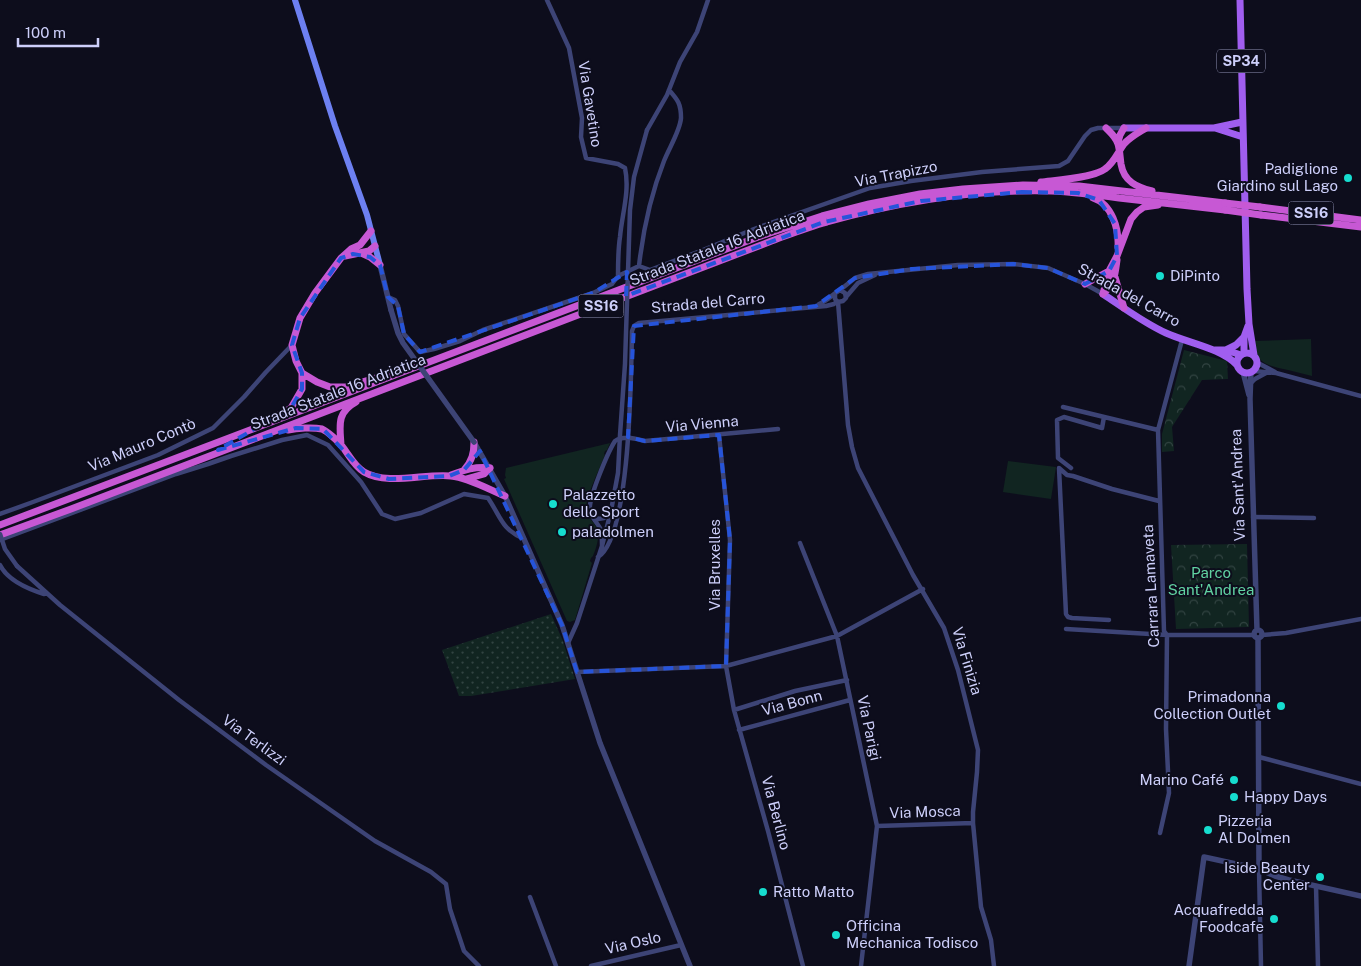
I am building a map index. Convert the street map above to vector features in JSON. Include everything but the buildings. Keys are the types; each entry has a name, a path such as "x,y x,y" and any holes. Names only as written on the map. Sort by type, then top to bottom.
{"highway":[{"path":"1106,128 1121,145"},
{"path":"1124,128 1121,145 1122,171 1125,176 1141,188 1183,202"},
{"path":"1023,185 1097,173 1104,170 1111,164 1121,145 1146,128"},
{"name":"Strada Statale 16 Adriatica","path":"0,525 748,241 822,216 920,194 1023,185 1079,186 1183,202"},
{"name":"Strada Statale 16 Adriatica","path":"0,534 769,242 824,222 879,209 956,197 1022,192 1078,193 1225,207 1262,215 1361,227"},
{"path":"1078,193 1099,200 1109,209 1115,224 1118,238 1115,276 1111,286 1104,294"},
{"path":"1104,294 1109,271 1117,256 1131,219 1137,212 1144,207 1153,205 1183,202"},
{"name":"Strada Statale 16 Adriatica","path":"1225,207 1260,207 1361,220"},
{"path":"360,249 371,231"},
{"path":"253,430 291,408 302,389 302,373 296,362 292,345 300,318 315,294 341,258 351,250 360,249 367,245 375,246"},
{"path":"360,249 380,265"},
{"path":"1085,284 1109,271"},
{"path":"1115,276 1124,308"},
{"path":"302,373 317,382 330,387 338,387 353,385 394,372 403,372"},
{"path":"341,445 340,419 352,403 377,392"},
{"path":"230,448 274,433 296,428 323,429 341,445 355,464 364,472 375,477 449,476 465,480 504,496"},
{"path":"464,470 471,462 474,442"},
{"path":"449,476 464,470 482,467 490,468"},
{"path":"465,480 484,474 490,468"}],"main road":[{"path":"295,0 335,126 367,215 380,265"},
{"name":"SP34","path":"1240,0 1242,122"},
{"path":"1124,128 1214,128 1242,122 1249,324 1254,355 1258,363 1253,372 1243,372"},
{"path":"1214,128 1243,137"},
{"name":"Strada del Carro","path":"1104,294 1148,324 1182,340 1212,350 1232,360 1237,365"},
{"path":"1237,365 1238,359 1242,354 1244,337 1249,324"},
{"path":"1226,350 1236,345 1244,337"},
{"name":"Strada del Carro","path":"1212,350 1226,350 1242,354"},
{"path":"1242,354 1249,353 1254,355"},
{"name":"Via Sant'Andrea","path":"1237,365 1243,372"}],"street":[{"name":"Via Gavetino","path":"547,0 569,48 582,118 581,138 586,158 618,164 625,168 627,177 626,202 620,238 618,276"},
{"path":"568,642 577,624 602,546 618,473 625,364 630,210 634,177 647,130 669,90 680,62 696,32 708,0"},
{"path":"388,297 395,300 398,306 404,334 420,352 460,341 483,330 593,293 612,284 618,276 639,266 645,224 657,182 681,119 680,103 669,90"},
{"name":"Via Trapizzo","path":"639,266 650,270 754,229 870,188 982,172 1060,166 1068,160 1091,130 1098,128 1124,128"},
{"name":"Strada del Carro","path":"816,306 856,278 868,274 958,265 1013,264 1048,268 1065,274 1104,294"},
{"path":"380,265 391,310 403,343 474,442 490,468 524,539 562,625 600,743 690,966"},
{"name":"Strada del Carro","path":"846,298 858,283 881,273"},
{"path":"838,292 844,292 846,298 841,302 835,298 838,292"},
{"name":"Via Finizia","path":"840,324 846,298"},
{"name":"Strada del Carro","path":"628,438 632,331 634,326 639,323 830,305 838,301"},
{"name":"Via Finizia","path":"838,301 848,424 858,468 913,575 923,589 944,628 952,649 978,750 973,823 982,907 991,940 994,966"},
{"name":"Carrara Lamaveta","path":"1160,833 1169,793 1166,729 1167,636 1164,631 1158,430 1182,340"},
{"name":"Via Mauro Contò","path":"0,514 158,455 213,428 244,398 292,345"},
{"path":"1258,363 1276,373 1361,396"},
{"name":"Via Sant'Andrea","path":"1243,372 1250,399"},
{"path":"1253,372 1276,373"},
{"name":"Via Sant'Andrea","path":"1253,372 1250,399 1257,635 1261,966"},
{"path":"1252,384 1255,379 1267,373"},
{"path":"1063,407 1158,430"},
{"path":"1071,468 1058,458 1058,420 1064,417 1102,428 1104,417"},
{"name":"Via Vienna","path":"628,438 646,441 778,430"},
{"path":"0,540 176,474 282,440 307,435 328,445 361,482 382,514 395,520 421,513 464,494 488,498 504,527 524,539"},
{"name":"Via Bruxelles","path":"719,435 730,540 726,666"},
{"path":"598,557 611,541 620,505 628,438 619,438 612,445 589,503 590,512 600,529 602,546"},
{"path":"1109,620 1072,618 1066,614 1059,468 1066,474 1112,489 1159,500"},
{"path":"590,512 598,519 604,518 611,511"},
{"path":"1253,517 1314,518"},
{"name":"Via Terlizzi","path":"0,534 6,549 17,566 46,594 179,700 266,765 375,841 431,872 446,884 450,909 464,951 479,966"},
{"name":"Via Parigi","path":"800,543 837,636 877,826 860,966"},
{"path":"0,565 1,569 26,588 46,594"},
{"path":"578,672 726,666 837,636 923,589"},
{"path":"1066,629 1167,636 1257,635 1286,633 1361,619"},
{"name":"Via Berlino","path":"726,666 739,730 768,831 803,966"},
{"path":"734,710 796,691 847,680"},
{"name":"Via Bonn","path":"739,730 850,700"},
{"path":"1259,757 1361,784"},
{"name":"Via Mosca","path":"877,826 973,823"},
{"path":"1188,966 1204,857 1259,869 1274,876 1361,896"},
{"path":"1316,886 1318,966"},
{"path":"530,898 556,966"},
{"name":"Via Oslo","path":"591,966 682,945"}],"highlighted area":[{"path":"1022,192 1078,193 1099,200 1115,224 1117,256 1109,271 1085,284 1048,268 1013,264 912,269 855,278 816,306 634,326 628,437 645,441 719,435 730,540 726,666 577,672 562,625 480,451 464,470 449,476 389,479 364,472 323,429 296,428 218,450 291,408 302,389 302,373 292,345 300,318 341,258 353,254 370,257 380,265 388,297 398,306 404,334 420,352 593,293 627,272 626,296 824,222 921,201"}],"green space":[{"path":"1311,339 1312,376 1264,363 1257,355 1255,349 1255,341"},
{"path":"1184,350 1227,361 1228,379 1202,380 1172,427 1174,451 1162,452 1162,434"},
{"name":"paladolmen","path":"610,443 605,451 587,503 586,511 597,529 598,539 590,561 592,563 575,620 570,622 567,621 504,479 506,478 506,468"},
{"path":"1008,461 1056,467 1051,499 1003,492"},
{"name":"Parco Sant'Andrea","path":"1247,544 1249,627 1176,629 1171,545"},
{"path":"551,614 563,641 575,679 471,696 459,696 442,650"}],"place":[{"name":"Padiglione Giardino sul Lago","path":"1348,178"},
{"name":"DiPinto","path":"1160,276"},
{"name":"Palazzetto dello Sport","path":"553,504"},
{"name":"paladolmen","path":"562,532"},
{"name":"Primadonna Collection Outlet","path":"1281,706"},
{"name":"Marino Café","path":"1234,780"},
{"name":"Happy Days","path":"1234,797"},
{"name":"Pizzeria Al Dolmen","path":"1208,830"},
{"name":"Iside Beauty Center","path":"1320,877"},
{"name":"Ratto Matto","path":"763,892"},
{"name":"Acquafredda Foodcafe","path":"1274,919"},
{"name":"Officina Mechanica Todisco","path":"836,935"}]}
